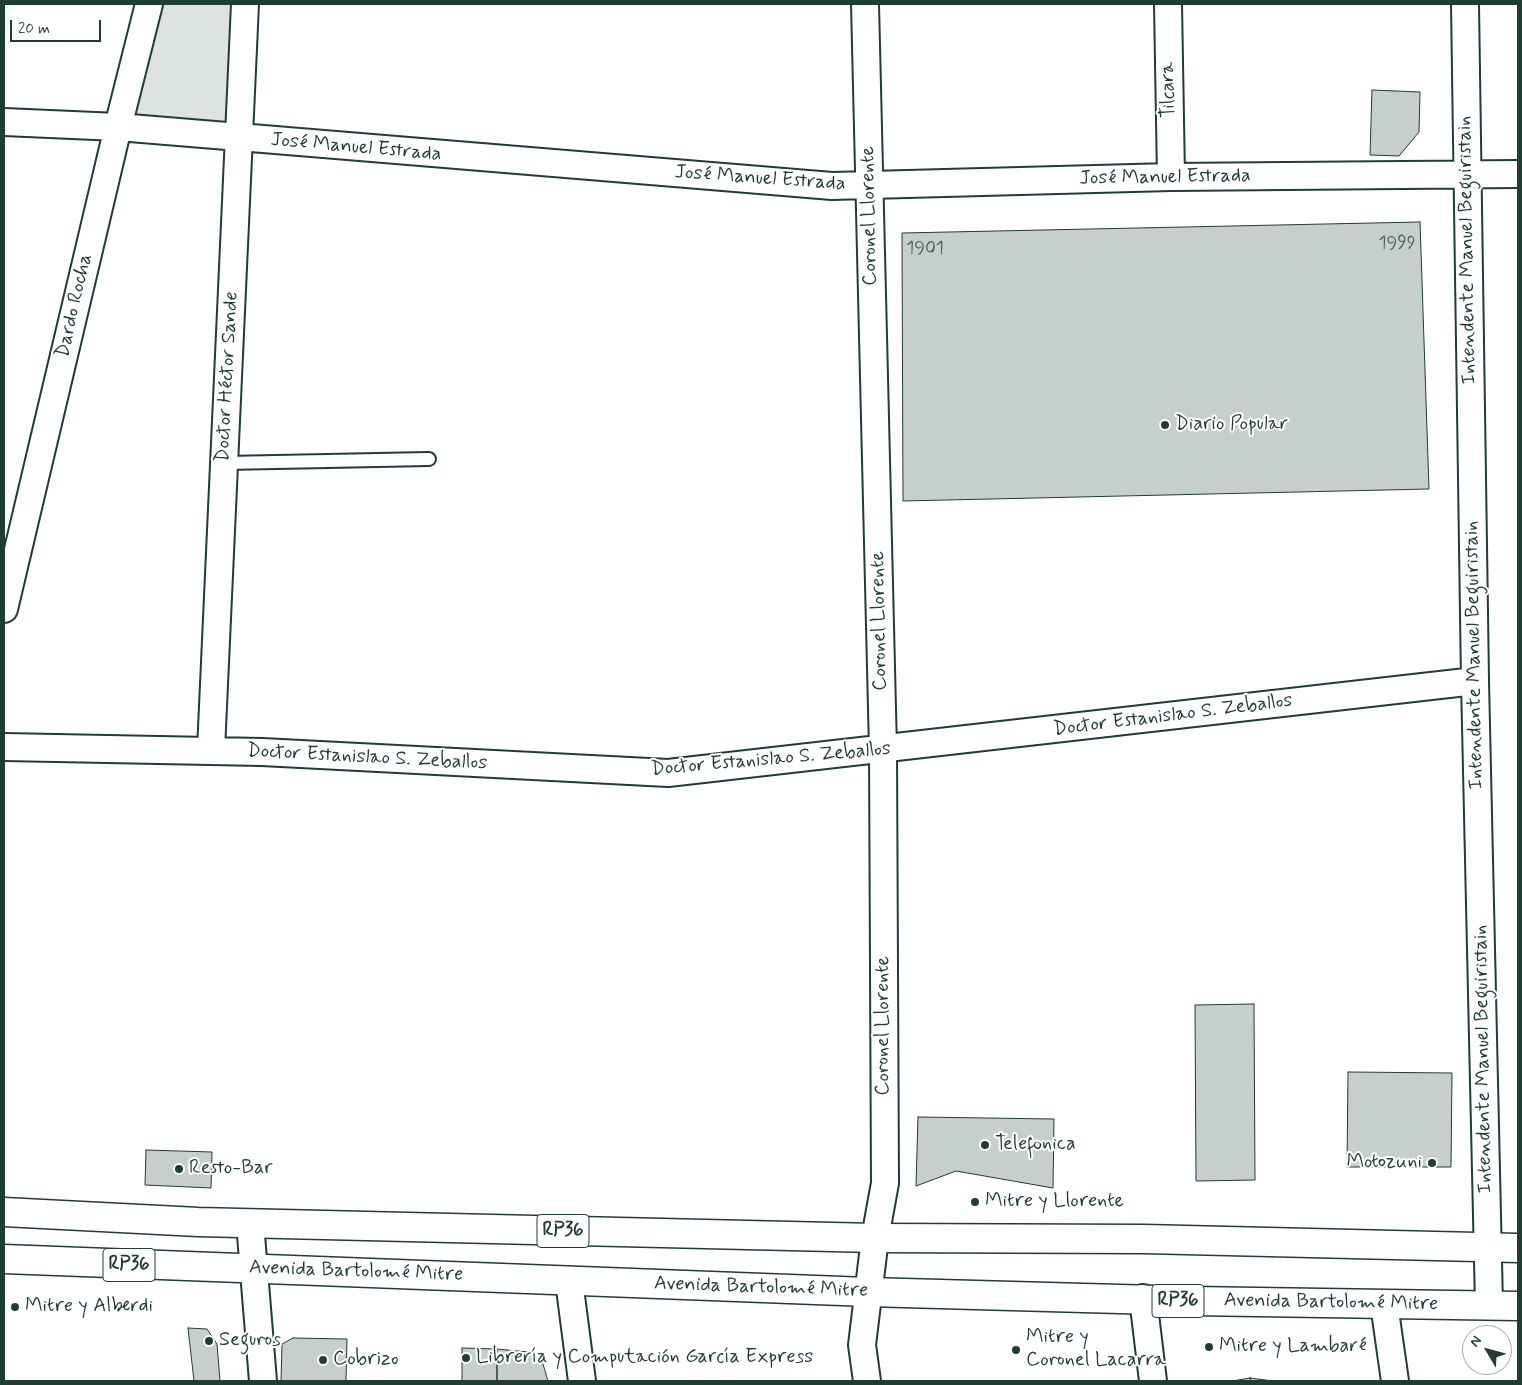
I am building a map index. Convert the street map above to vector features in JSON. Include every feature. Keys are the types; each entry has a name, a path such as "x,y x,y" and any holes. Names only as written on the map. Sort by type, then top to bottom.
{"main road":[{"name":"RP36","path":"4,1212 198,1222 875,1238 1144,1239 1518,1248"},
{"name":"Avenida Bartolomé Mitre","path":"4,1259 868,1292 1143,1298 1192,1301 1518,1306"}],"street":[{"name":"Dardo Rocha","path":"4,609 118,126 149,4"},
{"name":"Doctor Héctor Sande","path":"211,750 245,4"},
{"name":"Coronel Llorente","path":"864,4 883,750 885,1183 875,1238 862,1344 867,1381"},
{"name":"Tilcara","path":"1168,4 1171,177"},
{"name":"Intendente Manuel Beguiristain","path":"1465,4 1475,681 1489,1247 1488,1305"},
{"name":"José Manuel Estrada","path":"4,122 118,126 239,138 832,186 1171,177 1467,176 1518,174"},
{"name":"Doctor Estanislao S. Zeballos","path":"4,748 211,750 668,773 883,750 1475,681"},
{"path":"250,1222 263,1381"},
{"path":"569,1280 582,1381"},
{"path":"1143,1298 1153,1381"},
{"path":"1384,1304 1395,1381"}],"lane":[{"path":"224,463 429,460"}],"shaded area":[{"path":"149,4 245,4 239,138 118,127"}],"building":[{"path":"1372,90 1420,92 1419,132 1399,156 1370,155"},
{"name":"Diario Popular","path":"1420,222 1429,489 903,501 902,233"},
{"path":"1254,1004 1255,1180 1196,1181 1195,1005"},
{"path":"1348,1072 1452,1073 1451,1167 1347,1167"},
{"name":"Telefonica","path":"918,1117 1054,1119 1053,1188 956,1171 916,1186"},
{"name":"Resto-Bar","path":"146,1150 212,1152 211,1188 145,1185"},
{"path":"188,1328 207,1329 217,1344 220,1381 194,1381"},
{"path":"293,1338 347,1339 346,1381 281,1381 282,1344"},
{"path":"462,1348 497,1349 497,1381 462,1381"},
{"path":"497,1349 528,1352 536,1357 543,1364 548,1381 497,1381"},
{"path":"1250,1378 1251,1381 1232,1381"},
{"path":"1250,1378 1273,1381 1251,1381"}],"place":[{"name":"Diario Popular","path":"1165,425"},
{"name":"Telefonica","path":"985,1145"},
{"name":"Motozuni","path":"1432,1163"},
{"name":"Resto-Bar","path":"179,1169"},
{"name":"Mitre y Llorente","path":"975,1202"},
{"name":"Mitre y Alberdi","path":"15,1307"},
{"name":"Seguros","path":"209,1341"},
{"name":"Mitre y Lambaré","path":"1209,1347"},
{"name":"Mitre y Coronel Lacarra","path":"1016,1350"},
{"name":"Librería y Computación García Express","path":"466,1358"},
{"name":"Cobrizo","path":"323,1360"}]}
